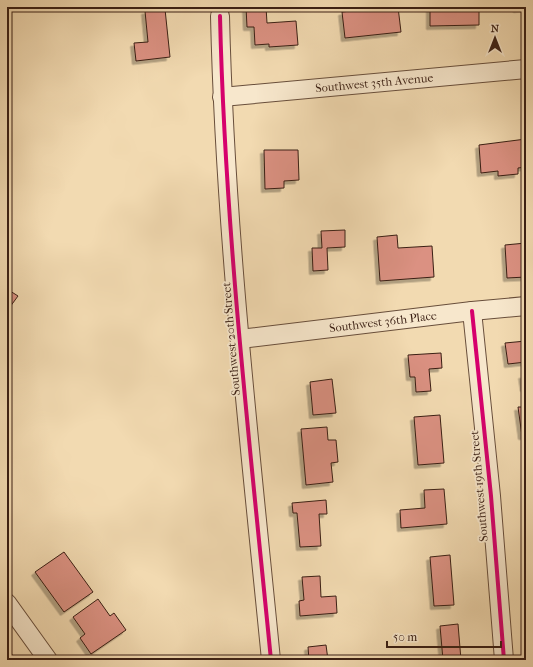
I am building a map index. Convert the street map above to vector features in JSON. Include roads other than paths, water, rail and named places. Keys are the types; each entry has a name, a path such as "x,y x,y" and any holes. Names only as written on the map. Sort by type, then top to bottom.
{"street":[{"name":"Southwest 20th Street","path":"220,16 222,97 240,339 271,660"},
{"name":"Southwest 35th Avenue","path":"222,97 526,69"},
{"name":"Southwest 36th Place","path":"240,339 472,311 526,306"},
{"name":"Southwest 19th Street","path":"472,311 491,496 504,660"},
{"path":"7,603 48,660"}]}
